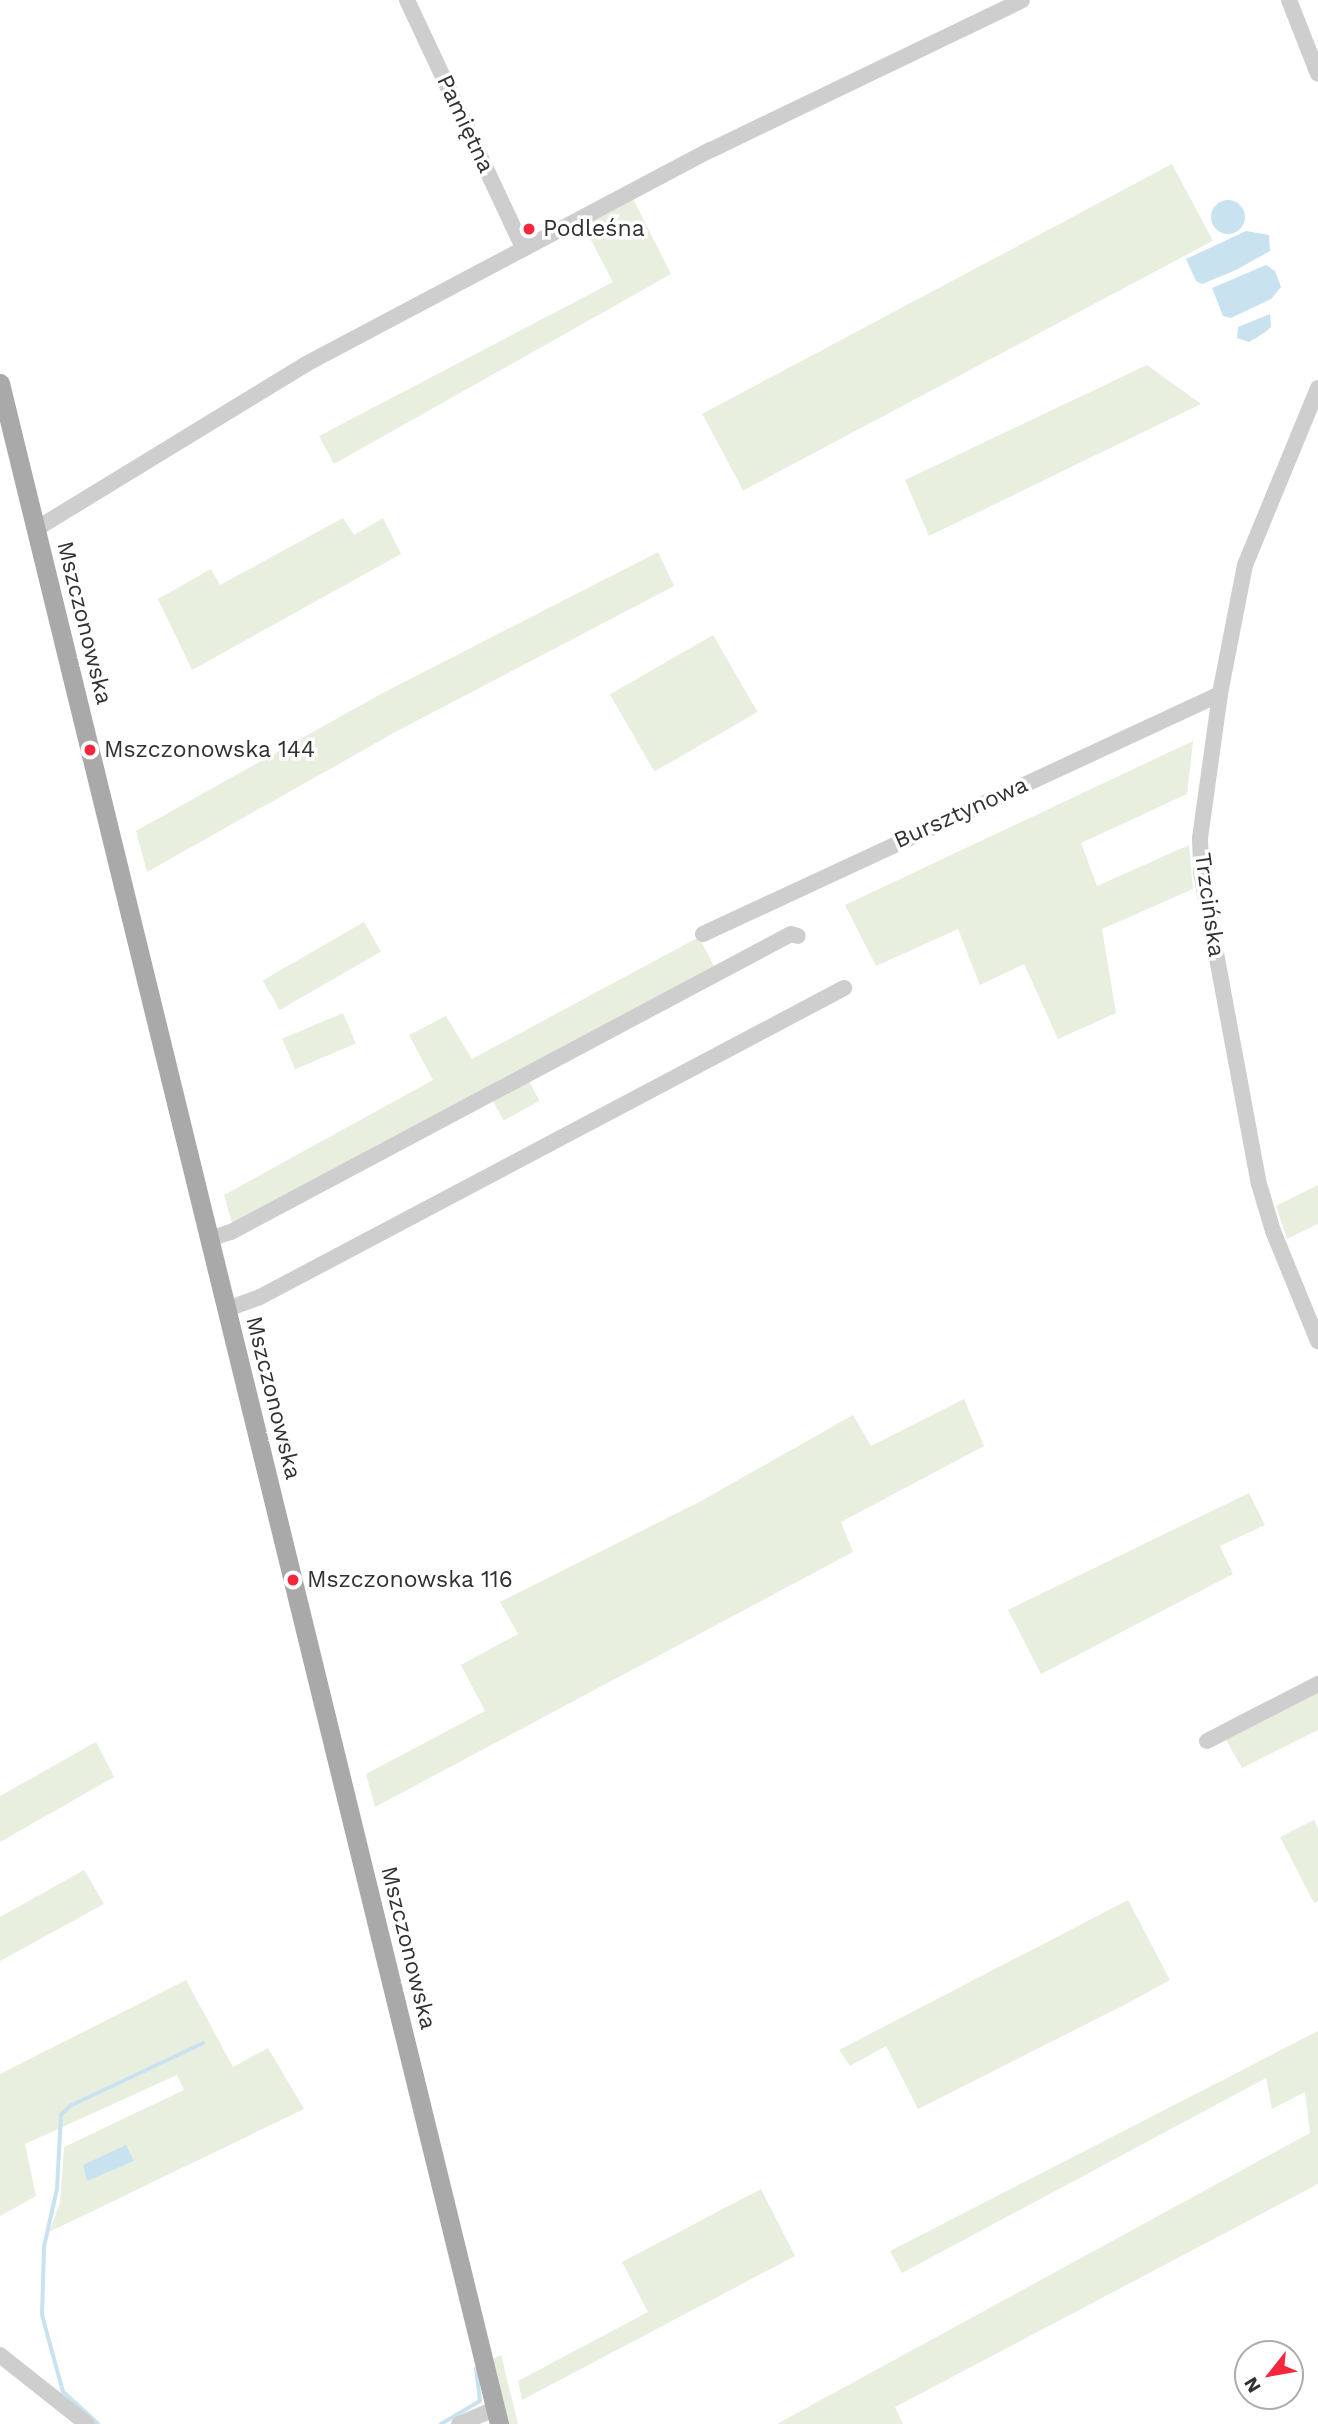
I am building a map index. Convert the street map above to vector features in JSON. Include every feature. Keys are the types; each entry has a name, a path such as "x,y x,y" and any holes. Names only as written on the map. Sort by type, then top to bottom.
{"main road":[{"name":"Mszczonowska","path":"0,383 497,2416"}],"street":[{"name":"Pamiętna","path":"407,0 523,248"},
{"path":"36,528 306,364 711,150 1022,0"},
{"path":"1289,0 1318,74"},
{"name":"Trzcińska","path":"1318,388 1245,565 1203,794 1201,872 1259,1184 1273,1231 1318,1342"},
{"name":"Bursztynowa","path":"703,934 1220,694"},
{"path":"209,1239 231,1232 791,934 798,936"},
{"path":"227,1310 260,1297 844,988"},
{"path":"1207,1741 1318,1684"},
{"path":"0,2355 87,2424"},
{"path":"459,2424 497,2416"}],"green space":[{"path":"1172,164 1213,241 743,491 702,414"},
{"path":"633,199 671,274 334,464 319,436 613,282 583,225"},
{"path":"1147,365 1201,404 929,536 905,480"},
{"path":"343,518 354,535 383,518 401,554 192,670 158,599 211,569 220,585"},
{"path":"658,552 674,586 399,730 147,872 136,831 379,695"},
{"path":"713,635 758,712 654,772 610,694"},
{"path":"1193,741 1187,794 1081,843 1097,886 1189,845 1193,889 1102,929 1116,1013 1058,1039 1024,964 980,985 958,929 876,966 845,905"},
{"path":"364,922 381,951 280,1010 263,981"},
{"path":"699,937 714,966 233,1226 224,1195 433,1080 409,1035 446,1016 472,1059"},
{"path":"343,1013 356,1043 295,1069 282,1039"},
{"path":"527,1078 540,1101 504,1121 491,1098"},
{"path":"1318,1185 1318,1224 1287,1239 1276,1206"},
{"path":"964,1399 984,1446 841,1522 853,1552 375,1807 366,1774 485,1711 461,1665 518,1634 500,1602 701,1501 853,1415 871,1446"},
{"path":"1249,1493 1265,1525 1220,1546 1233,1574 1041,1674 1008,1610"},
{"path":"1318,1691 1318,1730 1242,1768 1226,1740"},
{"path":"96,1742 114,1777 0,1842 0,1796"},
{"path":"1314,1820 1318,1828 1318,1901 1314,1903 1280,1837"},
{"path":"84,1870 104,1904 0,1961 0,1917"},
{"path":"1128,1900 1170,1980 1130,2002 918,2109 886,2046 850,2066 839,2050"},
{"path":"186,1980 233,2067 268,2048 304,2109 49,2232 60,2203 64,2147 184,2090 177,2075 25,2144 36,2196 0,2216 0,2074"},
{"path":"1318,2031 1318,2184 895,2407 903,2424 777,2424 1310,2133 1305,2092 1272,2109 1266,2078 902,2273 890,2251"},
{"path":"761,2189 795,2256 522,2400 518,2381 648,2312 622,2262"},
{"path":"501,2355 518,2424 508,2424 491,2360"}],"water":[{"path":"1228,200 1240,205 1245,217 1240,229 1228,234 1216,229 1211,217 1216,205"},
{"path":"1246,231 1269,235 1270,251 1236,270 1202,284 1196,281 1186,259"},
{"path":"1266,265 1275,271 1281,287 1271,299 1231,318 1223,316 1212,288"},
{"path":"1270,314 1271,327 1264,333 1249,342 1237,338 1238,327"},
{"path":"126,2145 134,2161 87,2181 83,2165"}],"waterway":[{"path":"98,2424 63,2392 42,2315 44,2247 57,2189 61,2115 70,2106 203,2043"},
{"path":"441,2424 480,2401 476,2369"}],"place":[{"name":"Podleśna","path":"529,229"},
{"name":"Mszczonowska 144","path":"90,750"},
{"name":"Mszczonowska 116","path":"293,1580"}]}
